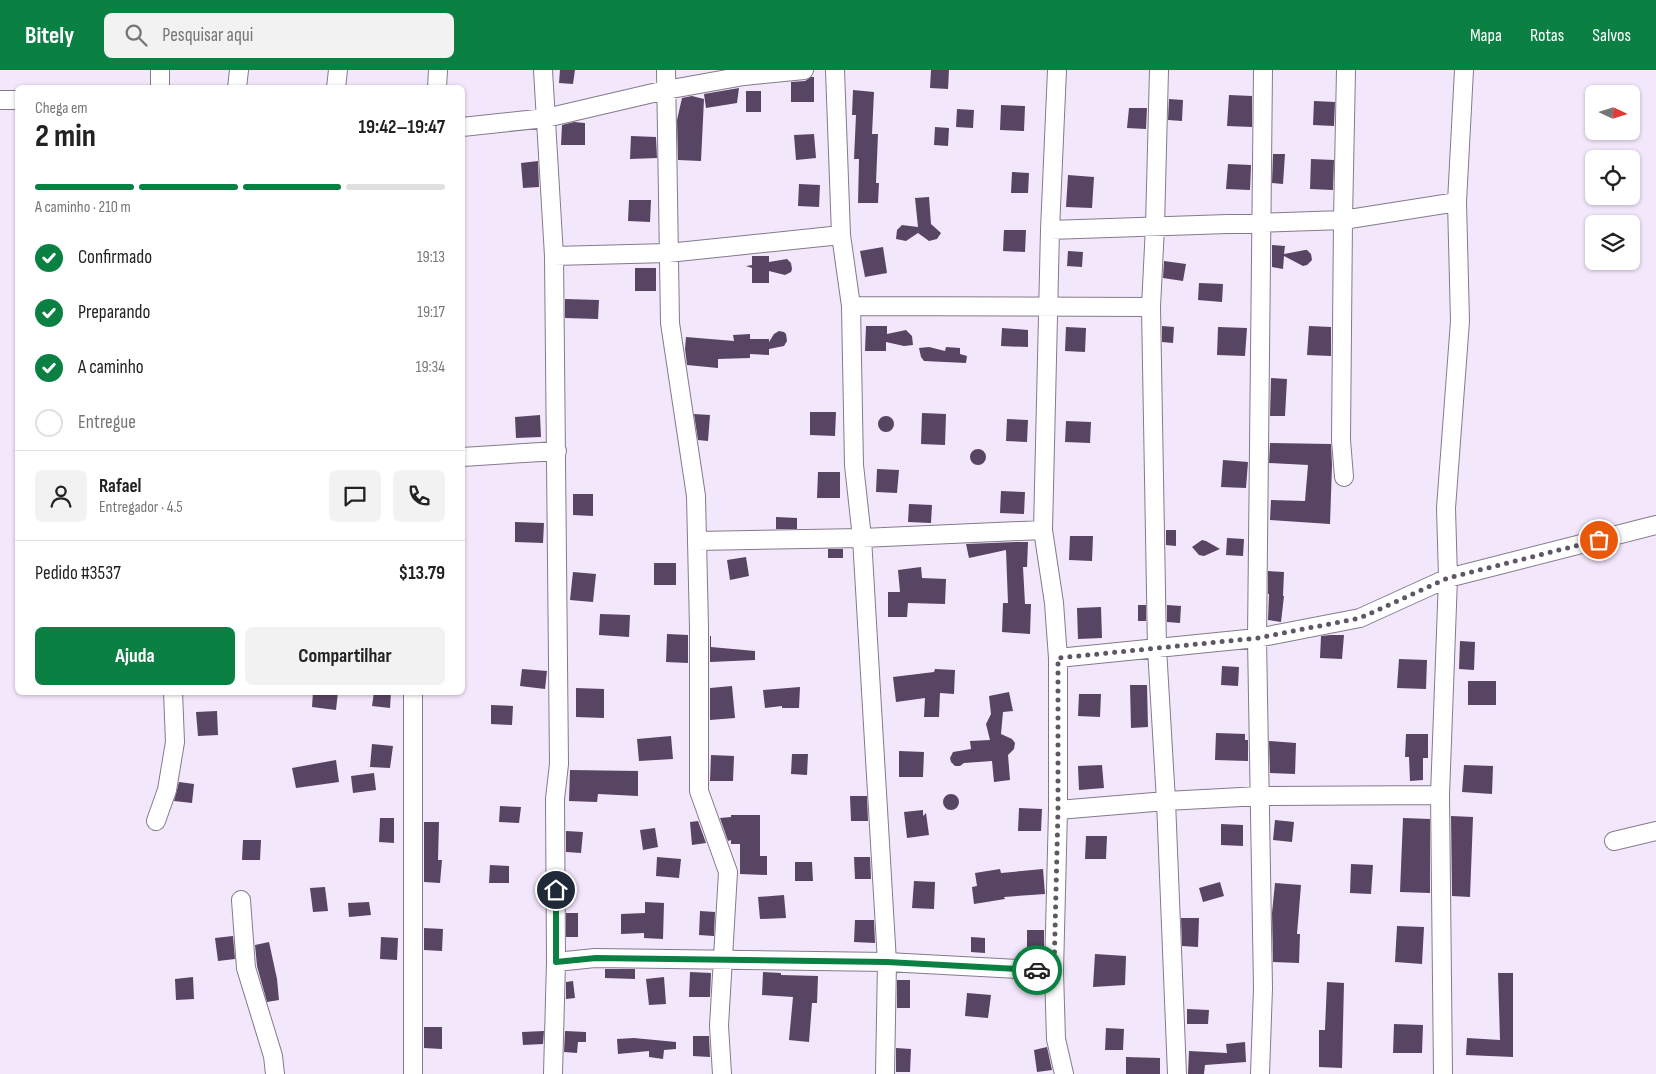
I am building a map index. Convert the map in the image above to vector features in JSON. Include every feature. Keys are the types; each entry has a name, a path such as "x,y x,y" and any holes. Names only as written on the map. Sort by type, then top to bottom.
{"street":[{"path":"160,70 160,85"},
{"path":"237,85 239,70"},
{"path":"336,85 338,70"},
{"path":"437,85 438,70"},
{"path":"543,70 554,256 557,451 559,764 555,799 556,962 553,1074"},
{"path":"666,70 670,323 696,496 699,791 728,872 719,1026 722,1074"},
{"path":"465,127 546,118 666,90 744,76 804,70"},
{"path":"835,70 841,235 851,306 854,466 862,538 887,962 885,1074"},
{"path":"1057,70 1050,230 1043,530 1054,603 1058,658 1058,810 1054,971 1056,1040 1064,1074"},
{"path":"1159,70 1155,226 1150,307 1157,648 1166,801 1177,1074"},
{"path":"1260,1074 1263,988 1258,638 1263,70"},
{"path":"1344,477 1341,440 1346,70"},
{"path":"1443,1074 1440,796 1448,578 1446,508 1460,321 1457,202 1464,70"},
{"path":"0,100 15,100"},
{"path":"1050,230 1343,220 1457,202"},
{"path":"554,256 668,253 841,235"},
{"path":"851,306 1150,307"},
{"path":"465,457 557,451"},
{"path":"1058,658 1258,638 1360,618 1448,578 1656,525"},
{"path":"697,541 862,538 1043,530"},
{"path":"156,821 167,790 175,742 173,695"},
{"path":"413,695 413,1074"},
{"path":"1058,810 1166,801 1260,796 1440,796"},
{"path":"1614,841 1656,831"},
{"path":"241,900 246,968 273,1056 274,1074"},
{"path":"556,962 596,958 887,962 1054,971"}],"building":[{"path":"560,70 575,70 573,84 559,83"},
{"path":"931,70 949,70 948,89 930,88"},
{"path":"814,77 814,102 791,102 791,82 805,81"},
{"path":"739,88 737,103 706,108 704,94"},
{"path":"853,90 874,92 872,134 878,134 876,183 879,183 878,203 858,203 859,159 854,159 856,115 852,115"},
{"path":"746,91 761,91 761,112 746,112"},
{"path":"1229,95 1252,96 1252,127 1227,126"},
{"path":"692,96 704,99 701,161 678,160 677,120 682,98"},
{"path":"1169,99 1183,100 1182,121 1168,120"},
{"path":"1314,101 1335,102 1334,126 1313,125"},
{"path":"1001,105 1025,106 1024,131 1000,130"},
{"path":"1129,108 1147,108 1146,129 1127,128"},
{"path":"957,109 974,110 973,128 956,127"},
{"path":"574,122 585,123 585,145 561,145 562,125"},
{"path":"935,127 949,128 948,146 934,145"},
{"path":"814,134 816,158 796,160 794,135"},
{"path":"631,136 656,137 657,158 630,159"},
{"path":"1273,154 1285,154 1283,184 1272,183"},
{"path":"1311,159 1334,160 1333,190 1310,189"},
{"path":"538,161 539,187 523,188 521,163"},
{"path":"1228,164 1251,165 1250,190 1226,189"},
{"path":"1012,172 1029,173 1028,193 1011,193"},
{"path":"1068,175 1094,177 1092,208 1066,207"},
{"path":"799,184 820,185 819,207 798,206"},
{"path":"929,197 931,224 941,233 937,239 929,241 918,233 906,241 896,239 897,230 902,225 918,227 915,198"},
{"path":"629,200 651,200 650,222 628,221"},
{"path":"1004,230 1026,230 1025,252 1003,251"},
{"path":"1272,245 1285,246 1284,254 1307,250 1311,254 1312,260 1303,266 1284,256 1283,269 1272,267"},
{"path":"883,247 887,273 865,277 860,251"},
{"path":"1068,251 1083,252 1082,267 1067,266"},
{"path":"752,256 769,256 769,262 787,259 791,263 791,272 785,275 769,271 769,283 752,283 752,268 746,266 752,265"},
{"path":"1164,261 1186,264 1183,281 1163,278"},
{"path":"635,268 656,268 656,291 635,291"},
{"path":"1199,283 1223,284 1222,302 1198,300"},
{"path":"565,299 599,300 598,319 565,318"},
{"path":"866,326 887,326 887,334 906,330 912,336 913,345 904,346 886,342 886,351 865,351"},
{"path":"1162,326 1174,327 1173,343 1162,342"},
{"path":"1309,326 1331,327 1331,356 1307,355"},
{"path":"1066,327 1086,328 1085,352 1065,351"},
{"path":"1218,327 1247,328 1245,356 1217,355"},
{"path":"1002,328 1028,330 1028,347 1001,346"},
{"path":"779,331 786,334 787,341 784,346 769,349 769,355 750,354 750,358 718,359 718,368 687,365 686,337 734,341 733,335 750,334 750,339 769,339 769,342 774,334"},
{"path":"929,347 945,351 946,347 960,348 960,354 967,356 966,363 924,361 919,348"},
{"path":"1271,378 1287,379 1285,416 1270,416"},
{"path":"810,412 836,412 835,436 810,435"},
{"path":"922,413 946,414 945,445 921,444"},
{"path":"694,414 710,415 708,441 698,440"},
{"path":"540,415 541,437 516,438 515,417"},
{"path":"886,416 892,418 894,424 892,430 886,432 880,430 878,424 880,418"},
{"path":"1007,419 1028,420 1027,442 1006,441"},
{"path":"1066,421 1091,422 1090,443 1065,442"},
{"path":"1270,443 1331,444 1330,524 1270,520 1271,500 1305,501 1308,465 1269,463"},
{"path":"978,449 984,451 986,457 984,463 978,465 972,463 970,457 972,451"},
{"path":"1223,460 1248,462 1246,488 1221,487"},
{"path":"877,469 899,470 897,493 876,492"},
{"path":"818,472 840,472 840,498 817,498"},
{"path":"1001,491 1025,492 1024,514 1000,513"},
{"path":"573,494 593,494 593,516 573,515"},
{"path":"909,504 932,505 931,523 908,522"},
{"path":"776,517 797,518 797,529 776,529"},
{"path":"515,522 544,523 543,543 515,542"},
{"path":"1166,530 1176,530 1176,546 1166,545"},
{"path":"1070,536 1093,536 1092,561 1069,560"},
{"path":"1227,538 1244,539 1243,556 1226,555"},
{"path":"1202,540 1220,549 1204,556 1199,555 1192,547"},
{"path":"1028,542 1027,567 1023,567 1025,604 1031,604 1030,634 1002,632 1003,603 1008,603 1006,550 969,558 966,544"},
{"path":"828,549 843,549 843,558 828,558"},
{"path":"746,557 749,576 730,580 727,560"},
{"path":"654,563 676,563 676,585 654,585"},
{"path":"921,567 922,578 946,579 945,604 908,603 907,617 888,617 888,592 900,592 898,570"},
{"path":"1268,571 1284,572 1281,622 1268,620"},
{"path":"573,572 596,574 593,602 570,600"},
{"path":"1138,605 1146,605 1146,621 1138,621"},
{"path":"1167,605 1181,606 1180,623 1167,622"},
{"path":"1101,607 1102,638 1078,639 1077,608"},
{"path":"600,614 630,615 629,637 599,635"},
{"path":"667,634 688,635 688,663 666,662"},
{"path":"1344,635 1342,659 1320,658 1321,636"},
{"path":"710,636 711,647 755,651 755,660 710,662"},
{"path":"1460,641 1475,642 1474,670 1459,669"},
{"path":"1399,659 1427,660 1426,689 1397,688"},
{"path":"1222,666 1239,667 1238,686 1221,685"},
{"path":"522,669 547,671 545,689 520,686"},
{"path":"935,669 955,670 954,694 940,693 939,717 924,717 925,698 896,702 893,677 934,672"},
{"path":"1468,681 1496,681 1496,705 1468,705"},
{"path":"1130,685 1147,685 1148,727 1131,728"},
{"path":"732,686 735,718 710,720 710,688"},
{"path":"800,687 799,708 782,708 782,706 765,708 763,690"},
{"path":"576,688 604,689 604,718 576,717"},
{"path":"1009,692 1013,711 1003,712 1001,734 1012,739 1015,743 1014,749 1008,755 1010,780 994,782 992,761 964,763 960,766 955,766 950,758 953,752 971,749 970,741 990,740 986,724 991,714 989,696"},
{"path":"1079,694 1101,694 1100,717 1078,716"},
{"path":"313,695 338,695 336,710 312,707"},
{"path":"374,695 391,695 390,708 372,706"},
{"path":"491,705 513,706 512,725 491,724"},
{"path":"217,711 218,735 198,736 196,712"},
{"path":"1216,733 1245,734 1245,740 1248,740 1248,761 1215,760"},
{"path":"1406,734 1428,734 1428,758 1423,758 1423,780 1410,781 1409,757 1405,757"},
{"path":"671,736 673,759 639,761 637,739"},
{"path":"1269,741 1296,743 1295,774 1270,773"},
{"path":"372,744 393,746 390,768 370,767"},
{"path":"899,751 924,752 923,777 899,777"},
{"path":"792,754 808,754 807,775 791,774"},
{"path":"711,755 734,756 733,781 710,781"},
{"path":"336,760 339,782 296,788 292,768"},
{"path":"1102,765 1104,788 1079,790 1078,766"},
{"path":"1464,765 1493,766 1492,794 1462,792"},
{"path":"570,770 638,771 638,796 598,794 597,802 569,801"},
{"path":"374,773 376,790 353,793 351,776"},
{"path":"179,782 194,784 192,803 174,801"},
{"path":"951,794 957,796 959,802 957,808 951,810 945,808 943,802 945,796"},
{"path":"850,796 867,796 868,821 851,821"},
{"path":"500,806 521,807 519,823 499,822"},
{"path":"1019,808 1042,809 1041,831 1018,831"},
{"path":"923,810 923,816 926,813 929,835 907,838 904,812"},
{"path":"731,815 760,815 760,856 767,856 767,875 740,874 740,844 731,844 731,840 728,841 720,818 731,817"},
{"path":"1451,816 1473,817 1470,897 1452,896"},
{"path":"380,818 394,818 394,843 379,842"},
{"path":"1403,818 1430,819 1430,893 1400,892"},
{"path":"1275,820 1294,822 1292,842 1273,840"},
{"path":"698,821 706,843 692,845 690,822"},
{"path":"424,822 439,822 438,860 442,860 440,883 424,882"},
{"path":"1221,824 1243,825 1243,846 1221,845"},
{"path":"655,828 658,847 643,850 640,830"},
{"path":"566,831 583,832 581,853 566,852"},
{"path":"1086,836 1107,836 1106,859 1085,859"},
{"path":"243,840 261,840 260,860 242,860"},
{"path":"657,857 681,859 679,878 656,876"},
{"path":"854,857 870,857 871,879 855,879"},
{"path":"795,862 812,862 813,881 795,881"},
{"path":"1351,864 1373,865 1371,894 1350,893"},
{"path":"490,865 509,866 509,883 489,883"},
{"path":"1000,869 1001,873 1043,869 1045,894 1004,897 1005,899 974,904 972,887 977,886 975,873"},
{"path":"914,881 935,882 934,909 912,908"},
{"path":"1220,882 1224,896 1203,902 1199,888"},
{"path":"1275,883 1301,885 1297,934 1300,934 1299,963 1273,962 1272,913"},
{"path":"325,887 328,911 313,912 310,888"},
{"path":"784,895 786,918 760,919 758,897"},
{"path":"369,902 371,915 349,917 348,903"},
{"path":"645,902 664,903 663,939 644,938 644,933 621,934 621,914 645,913"},
{"path":"700,911 715,912 714,936 699,935"},
{"path":"566,913 578,913 578,937 566,937"},
{"path":"1181,918 1199,918 1198,947 1182,946"},
{"path":"855,920 874,920 875,943 854,942"},
{"path":"1397,926 1424,927 1422,964 1395,962"},
{"path":"424,928 443,929 442,951 424,950"},
{"path":"1027,930 1044,930 1044,953 1027,953"},
{"path":"233,936 235,959 218,961 215,938"},
{"path":"381,937 398,938 397,960 380,959"},
{"path":"971,937 985,938 985,953 971,952"},
{"path":"269,942 277,979 279,1000 267,1002 257,966 255,945"},
{"path":"1095,954 1126,956 1125,985 1093,987"},
{"path":"605,969 635,969 635,979 605,978"},
{"path":"690,972 711,973 710,997 689,997"},
{"path":"763,972 781,973 781,975 818,976 817,1003 812,1003 809,1042 789,1040 793,997 762,995"},
{"path":"1498,973 1513,973 1513,1057 1466,1055 1467,1038 1500,1040"},
{"path":"193,977 194,999 176,1000 175,979"},
{"path":"664,977 666,1004 649,1005 646,979"},
{"path":"897,980 910,980 910,1008 897,1008"},
{"path":"573,981 575,998 566,999 566,982"},
{"path":"1327,982 1344,983 1342,1068 1319,1067 1319,1030 1325,1030"},
{"path":"967,993 991,995 988,1018 965,1016"},
{"path":"1187,1009 1209,1010 1208,1024 1187,1024"},
{"path":"1394,1024 1423,1025 1422,1053 1393,1053"},
{"path":"424,1027 442,1027 442,1049 424,1048"},
{"path":"1106,1028 1124,1029 1123,1050 1105,1050"},
{"path":"544,1031 543,1044 523,1045 522,1032"},
{"path":"565,1031 586,1032 586,1042 578,1042 577,1053 564,1052"},
{"path":"693,1036 709,1036 710,1057 693,1056"},
{"path":"634,1038 676,1042 676,1049 664,1050 663,1059 649,1057 649,1051 618,1054 617,1039"},
{"path":"1245,1042 1246,1062 1205,1065 1204,1074 1188,1074 1189,1051 1227,1053 1226,1044"},
{"path":"1047,1047 1052,1070 1037,1072 1034,1050"},
{"path":"896,1048 911,1049 910,1072 896,1072"},
{"path":"1126,1057 1160,1058 1160,1074 1126,1074"}],"way so far":[{"path":"1037,970 1054,971 1058,810 1058,658 1258,638 1360,618 1448,578 1599,540"}],"route":[{"path":"556,890 556,962 596,958 887,962 1037,970"}]}
